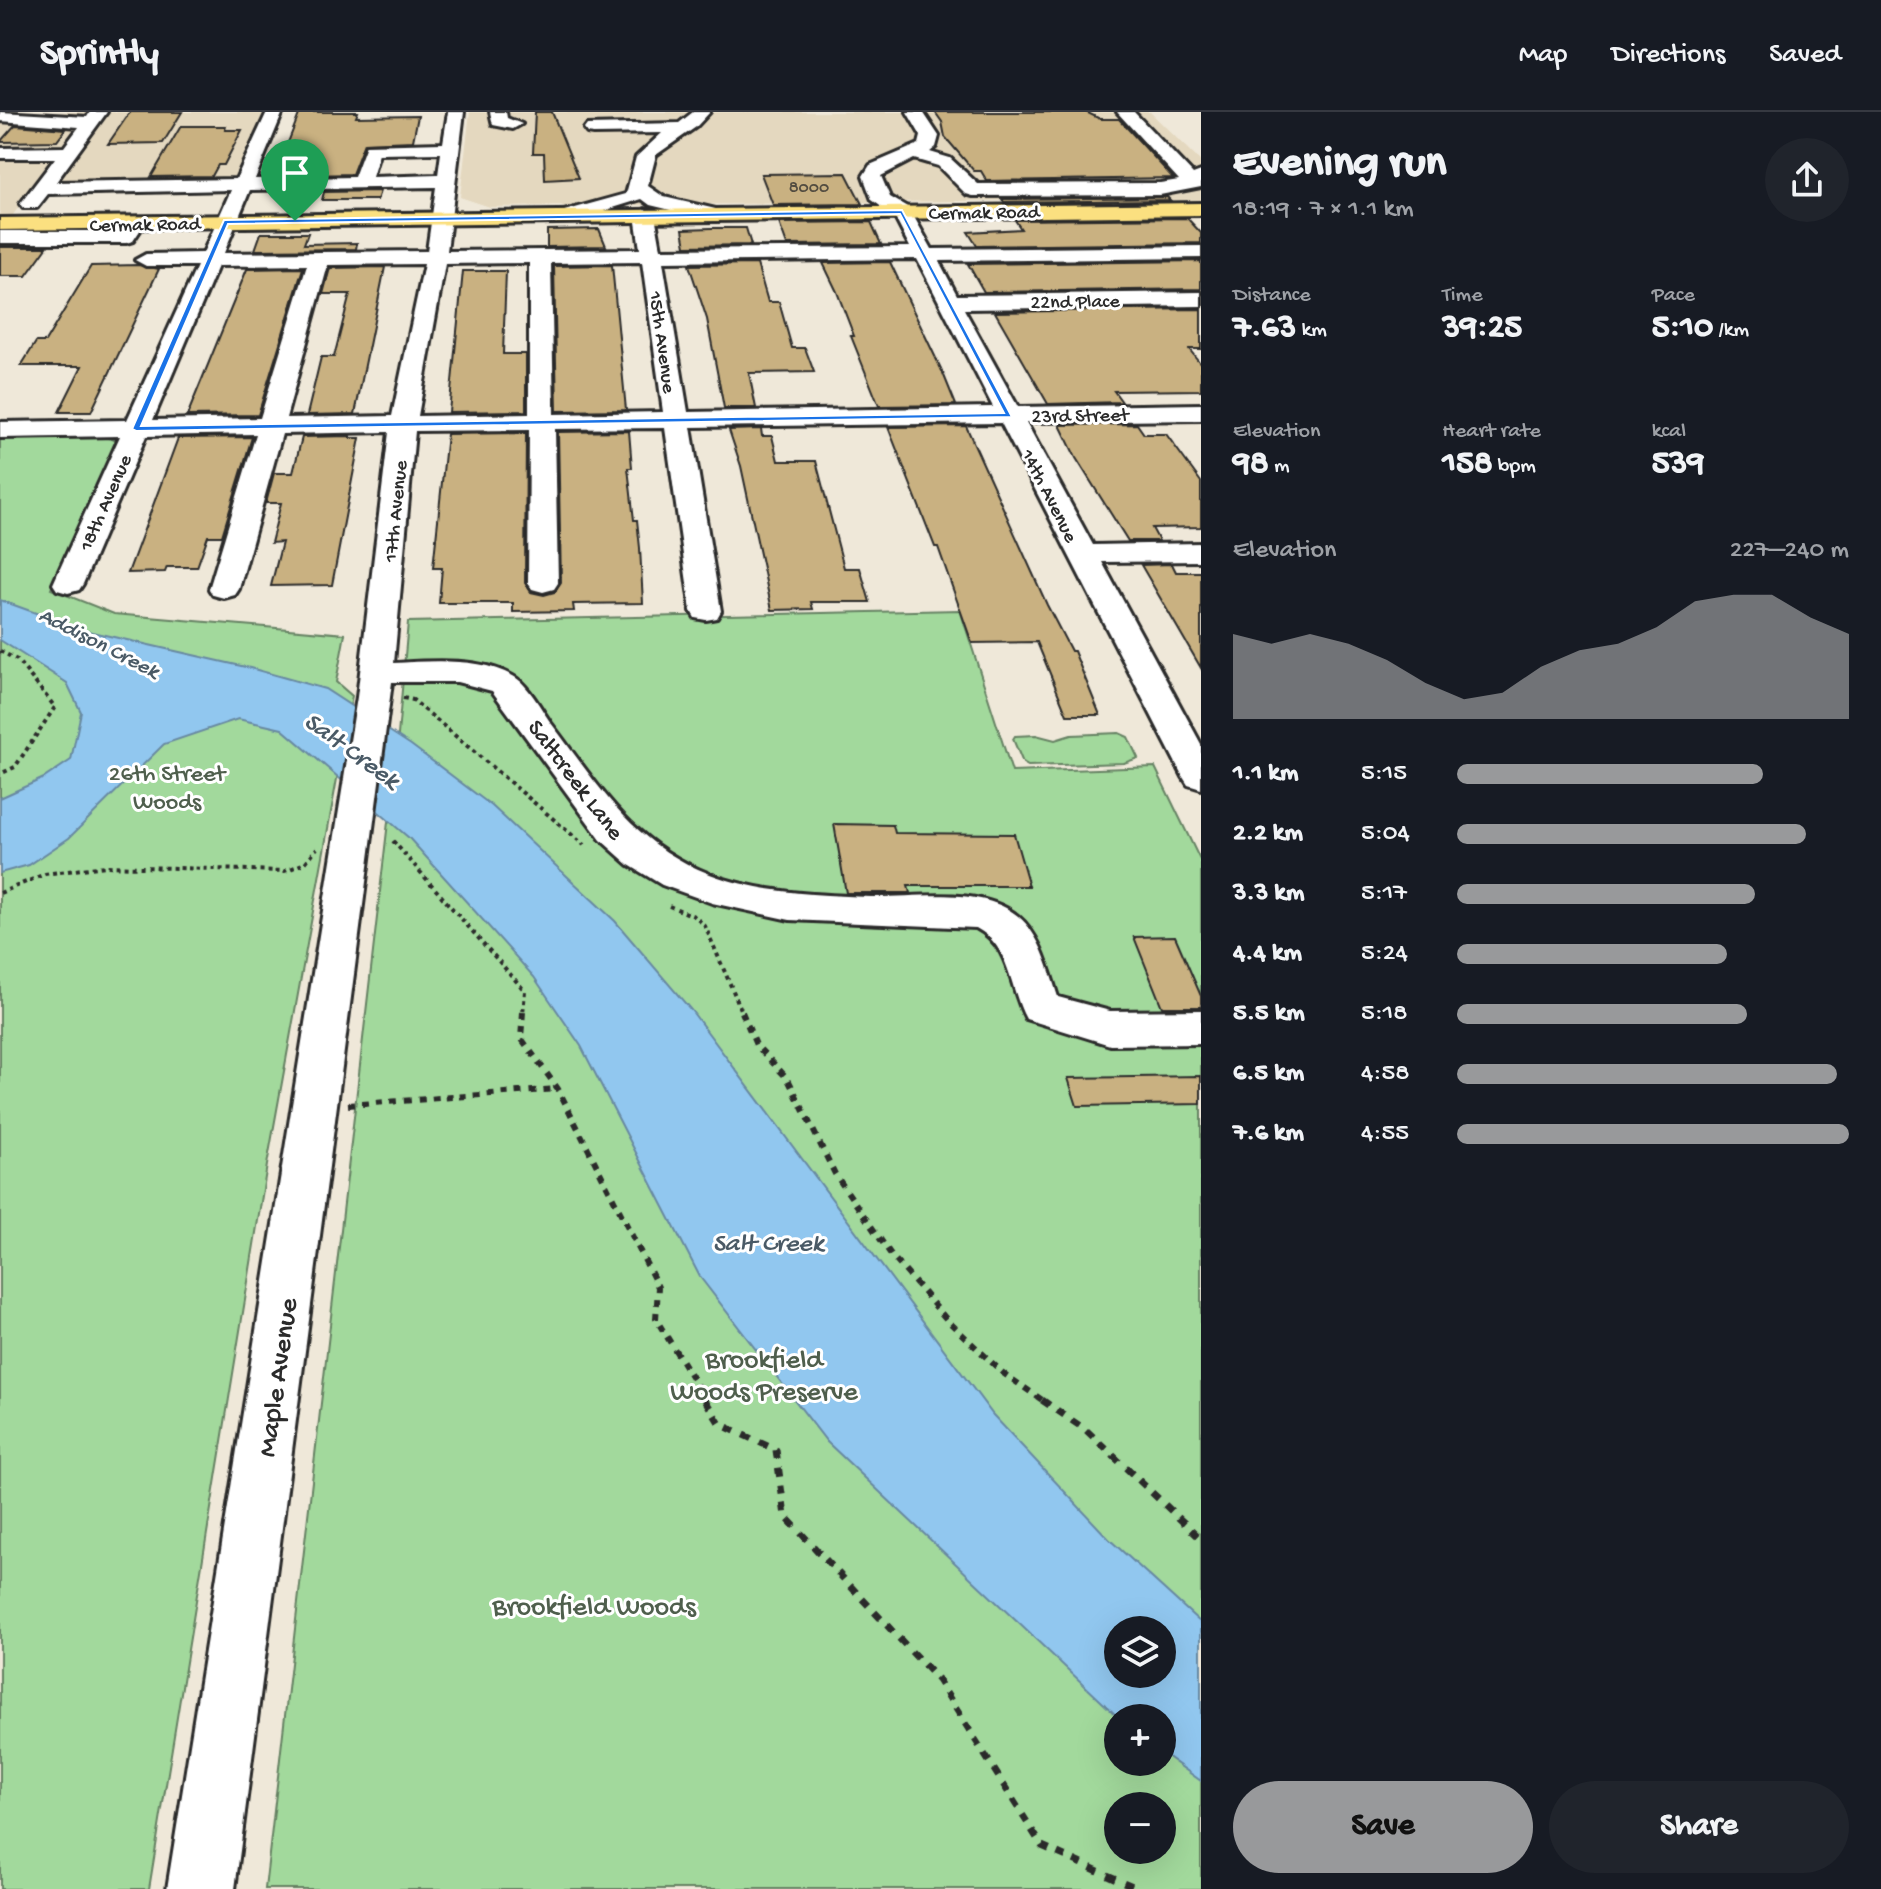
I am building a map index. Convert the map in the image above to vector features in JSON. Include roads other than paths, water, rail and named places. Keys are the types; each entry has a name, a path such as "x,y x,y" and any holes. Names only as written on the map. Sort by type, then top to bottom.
{"main road":[{"name":"Cermak Road","path":"5,229 127,222 226,222 303,200 335,220 713,214 828,226 902,212 1201,209"}],"street":[{"name":"18th Avenue","path":"68,584 275,112"},
{"name":"17th Avenue","path":"332,858 384,689 403,425 437,254 456,112"},
{"path":"498,112 499,121 513,124"},
{"path":"564,217 633,198 640,189 639,173 645,159 661,141 702,112"},
{"path":"915,112 931,139 927,147 915,154"},
{"path":"915,154 944,162 973,190 1160,189 1197,180 1125,112"},
{"path":"1139,112 1163,124"},
{"path":"0,116 29,116 61,122 95,117"},
{"path":"5,229 45,184 95,117"},
{"path":"593,125 681,128"},
{"path":"361,183 372,149 451,148"},
{"path":"262,198 385,201 392,197 402,149"},
{"path":"0,153 69,152"},
{"name":"14th Avenue","path":"915,154 891,164 890,170 907,200 902,212 1082,554 1192,742 1201,777"},
{"path":"22,177 45,184 242,186 303,200 361,183 446,181"},
{"path":"45,184 57,200 81,205 127,222"},
{"path":"160,222 180,186"},
{"path":"114,259 127,222 147,187"},
{"path":"640,189 657,201 713,214"},
{"path":"1069,210 1091,244 1085,246 1090,253"},
{"path":"937,211 959,247"},
{"path":"335,220 333,233 364,233 376,237 381,249 478,258 995,246 1006,241 986,211"},
{"name":"15th Avenue","path":"645,215 706,611"},
{"path":"478,258 479,236 494,226 494,218"},
{"path":"828,226 923,249 1201,252"},
{"path":"146,260 319,260 437,254"},
{"path":"540,256 543,583"},
{"path":"224,589 319,260"},
{"name":"22nd Place","path":"950,302 1201,299"},
{"name":"23rd Street","path":"0,430 1201,412"},
{"path":"1082,554 1201,552"},
{"name":"Saltcreek Lane","path":"384,689 457,672 477,674 504,684 631,850 682,878 795,908 957,913 987,917 1004,926 1016,941 1041,1008 1110,1028 1201,1027"},
{"name":"Maple Avenue","path":"201,1889 332,858"}],"water":[{"name":"Salt Creek","path":"0,600 83,630 250,668 325,689 411,745 492,806 615,921 691,1010 993,1415 1109,1539 1201,1623 1201,1781 1176,1763 1176,1704 1104,1704 827,1442 700,1277 581,1046 534,977 409,838 282,729 238,719 164,744 69,838 29,865 0,873 0,798 44,778 71,760 81,712 67,683 0,640"}],"water label":[{"name":"Addison Creek","path":"100,641"}],"park label":[{"name":"26th Street Woods","path":"167,786"},
{"name":"Brookfield Woods Preserve","path":"764,1373"},
{"name":"Brookfield Woods","path":"594,1604"}]}
